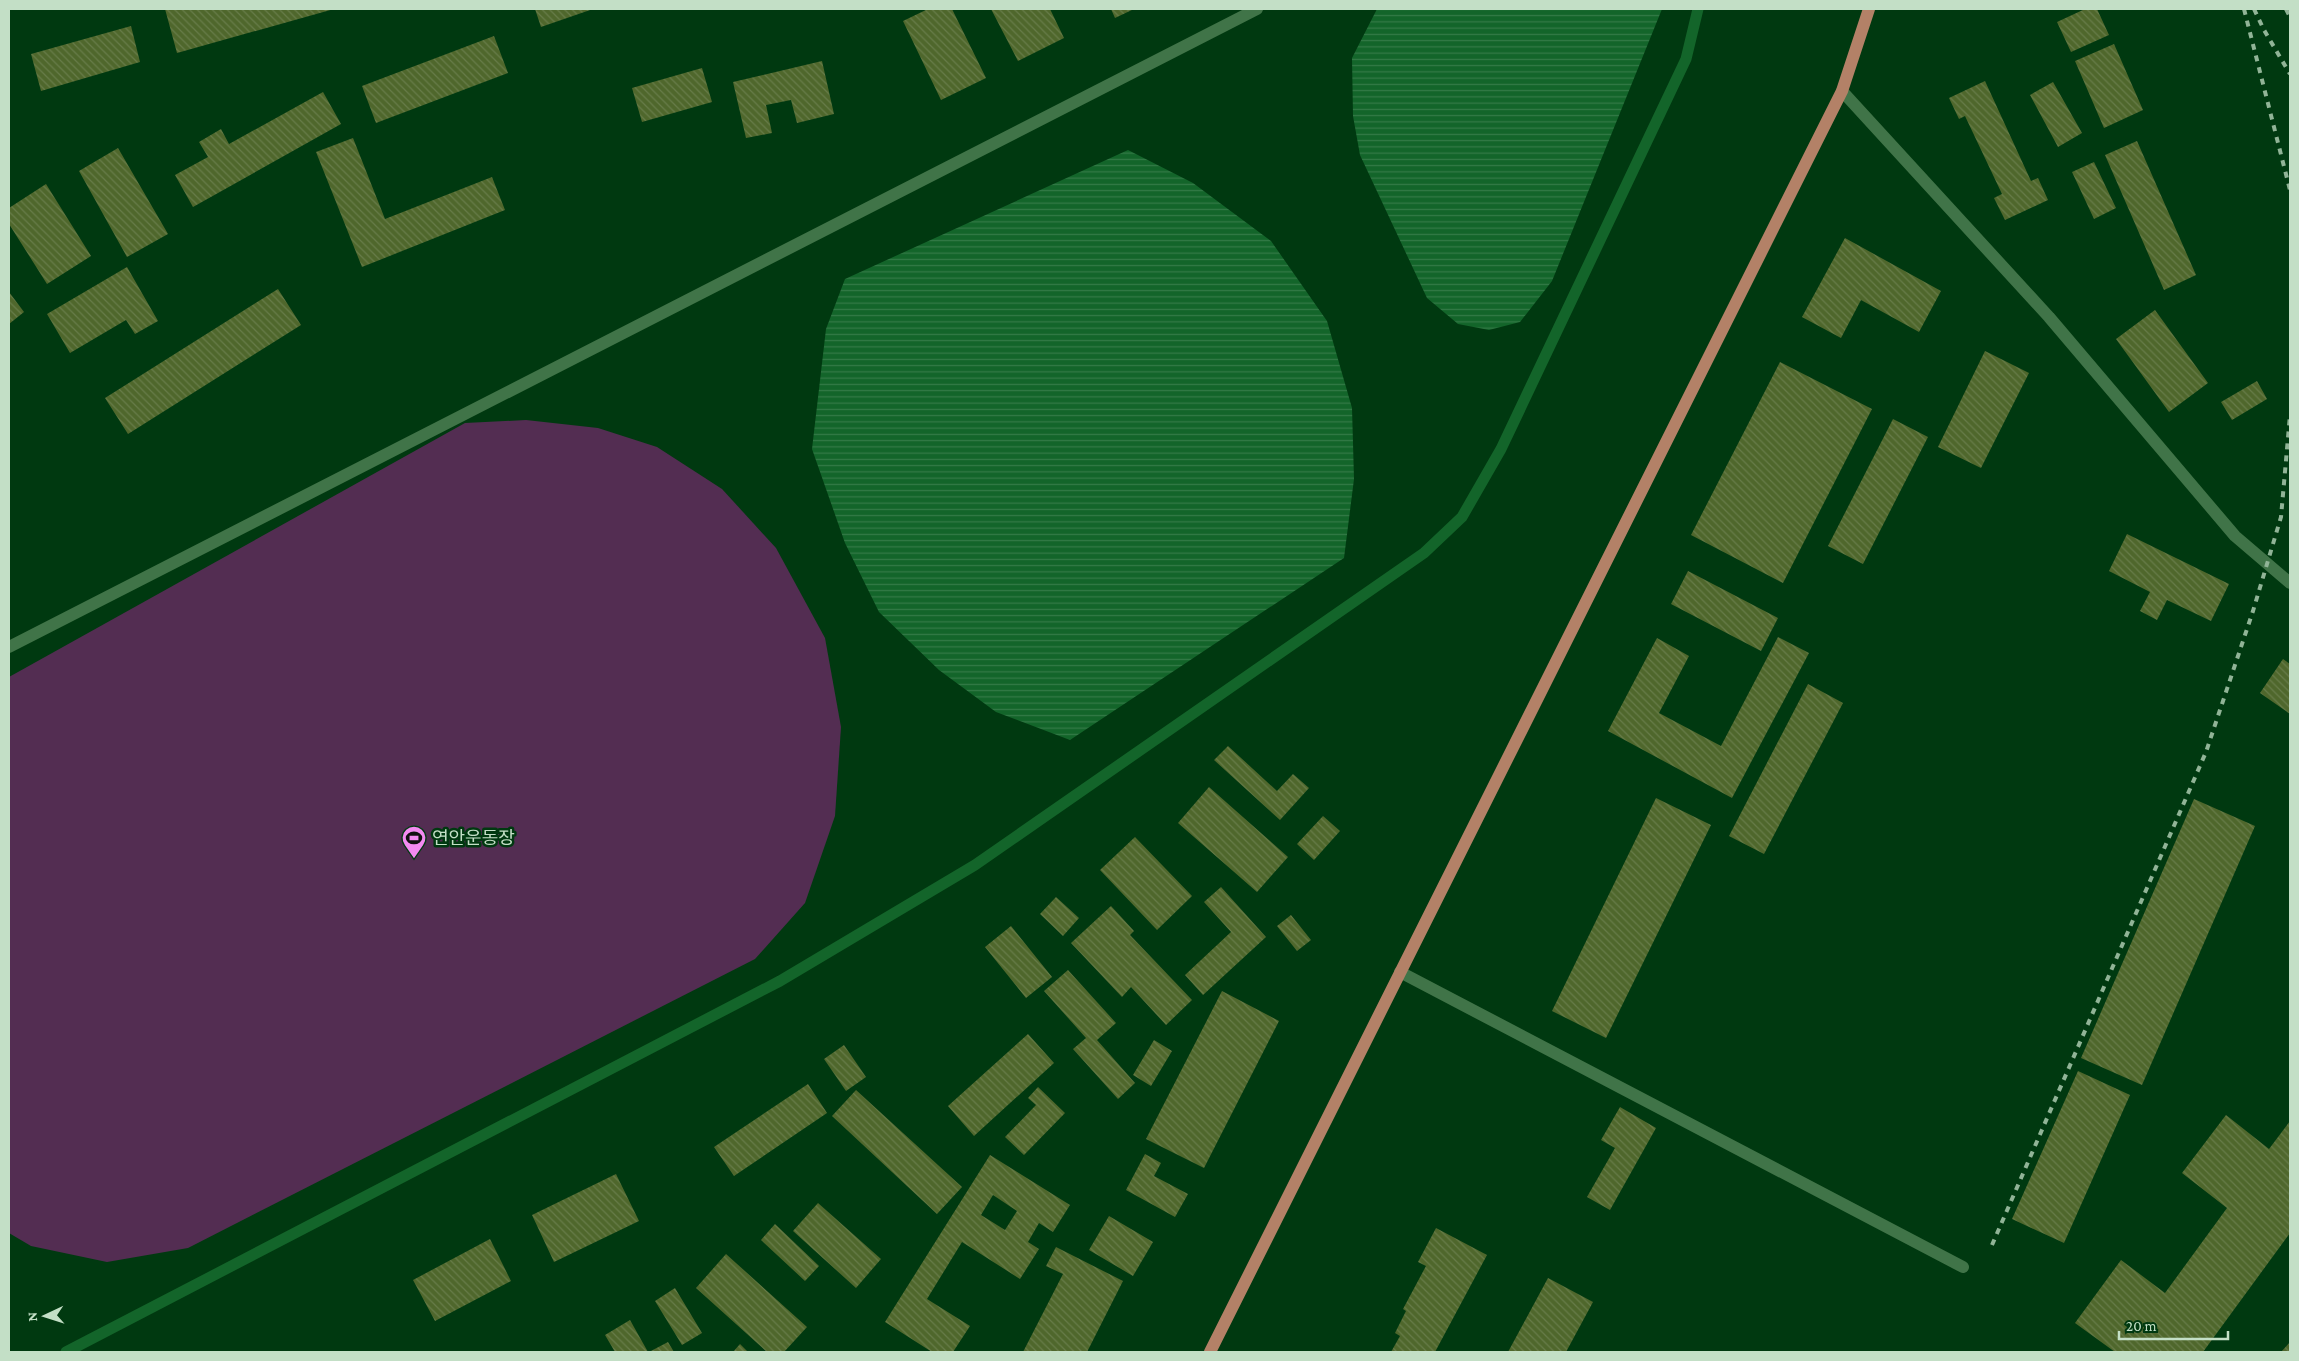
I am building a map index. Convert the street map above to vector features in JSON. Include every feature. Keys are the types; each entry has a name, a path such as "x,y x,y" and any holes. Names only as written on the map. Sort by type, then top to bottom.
{"main road":[{"path":"1210,1352 1842,91 1869,9"}],"street":[{"path":"9,647 1257,9"},
{"path":"1842,91 2048,318 2236,536 2290,583"},
{"path":"1400,972 1963,1267"}],"shaded area":[{"path":"1377,9 1662,9 1552,281 1520,322 1489,330 1458,324 1427,298 1360,155 1353,116 1352,58"},
{"path":"1128,150 1193,183 1271,241 1327,321 1352,408 1354,479 1344,558 1070,740 996,712 939,670 879,612 845,543 812,449 826,329 845,279"},
{"name":"연안운동장","path":"526,420 598,428 657,447 722,489 776,548 825,638 841,727 835,816 805,903 755,959 188,1248 107,1262 31,1246 9,1233 9,677 465,423"}],"building":[{"path":"165,9 334,9 177,53"},
{"path":"535,9 593,9 541,27"},
{"path":"928,9 952,9 986,78 941,100 903,21"},
{"path":"991,9 1050,9 1064,38 1018,61"},
{"path":"1111,9 1134,9 1115,18"},
{"path":"2085,9 2097,9 2109,35 2071,52 2057,22"},
{"path":"131,26 140,62 41,91 31,54"},
{"path":"494,36 508,73 376,123 362,86"},
{"path":"2114,44 2143,110 2104,128 2075,61"},
{"path":"822,61 834,114 797,123 791,100 766,105 772,133 746,138 733,82"},
{"path":"702,68 712,102 642,122 632,88"},
{"path":"1985,81 2031,181 2038,178 2048,200 2005,220 1994,198 2002,194 1965,116 1959,119 1949,98"},
{"path":"2053,82 2082,133 2058,147 2030,95"},
{"path":"323,92 341,124 193,207 175,175 208,157 199,142 221,129 229,144"},
{"path":"353,138 385,219 492,177 505,210 362,267 316,152"},
{"path":"2137,141 2196,275 2164,290 2105,155"},
{"path":"118,148 168,234 127,257 79,171"},
{"path":"2094,162 2116,208 2094,219 2072,172"},
{"path":"46,184 91,256 47,284 9,224 9,208"},
{"path":"1845,238 1941,291 1919,332 1861,300 1841,338 1802,317"},
{"path":"127,267 158,321 135,334 126,320 70,353 47,314"},
{"path":"278,289 301,325 128,434 105,398"},
{"path":"9,292 24,312 9,324"},
{"path":"2155,310 2208,383 2169,412 2116,339"},
{"path":"1985,351 2029,373 1981,468 1938,447"},
{"path":"1780,362 1872,409 1783,583 1691,535"},
{"path":"2257,381 2267,399 2232,420 2221,402"},
{"path":"1893,419 1928,437 1863,564 1828,546"},
{"path":"2127,534 2229,584 2211,621 2167,600 2157,620 2140,611 2150,592 2109,571"},
{"path":"1688,571 1778,618 1761,651 1671,604"},
{"path":"1778,637 1809,653 1732,798 1608,731 1657,638 1689,656 1659,713 1721,746"},
{"path":"2283,659 2290,664 2290,714 2260,693"},
{"path":"1808,684 1843,703 1764,854 1729,836"},
{"path":"1228,746 1277,791 1293,774 1309,788 1280,820 1214,760"},
{"path":"1209,787 1288,857 1257,892 1178,823"},
{"path":"1656,798 1711,825 1606,1038 1552,1011"},
{"path":"2194,799 2255,826 2142,1085 2081,1058"},
{"path":"1323,816 1340,831 1314,860 1297,844"},
{"path":"1135,837 1192,896 1157,930 1100,870"},
{"path":"1221,887 1266,937 1203,995 1185,975 1231,932 1204,902"},
{"path":"1056,897 1079,918 1063,936 1040,914"},
{"path":"1111,906 1134,931 1130,935 1192,1000 1166,1025 1131,987 1122,997 1071,943"},
{"path":"1291,915 1311,940 1297,951 1277,926"},
{"path":"1011,926 1052,977 1026,998 985,947"},
{"path":"1068,970 1116,1023 1097,1040 1135,1083 1118,1099 1073,1049 1086,1038 1044,991"},
{"path":"1222,991 1279,1021 1204,1168 1146,1139"},
{"path":"1028,1034 1054,1063 974,1136 948,1106"},
{"path":"1154,1040 1172,1051 1151,1086 1133,1075"},
{"path":"844,1045 866,1077 846,1091 824,1059"},
{"path":"2078,1071 2130,1095 2064,1243 2012,1219"},
{"path":"808,1084 827,1113 734,1176 714,1147"},
{"path":"1038,1087 1065,1113 1024,1155 1005,1137 1036,1105 1028,1098"},
{"path":"856,1090 962,1187 937,1214 832,1116"},
{"path":"1620,1107 1656,1128 1610,1210 1587,1197 1615,1148 1601,1140"},
{"path":"2226,1115 2269,1149 2290,1121 2290,1233 2203,1352 2115,1352 2075,1323 2121,1260 2165,1293 2227,1208 2182,1173"},
{"path":"1145,1154 1161,1163 1154,1176 1188,1194 1175,1217 1126,1190"},
{"path":"990,1155 1070,1205 1053,1232 1039,1223 1028,1242 1039,1249 1020,1279 962,1242 927,1299 970,1326 953,1352 932,1352 885,1322","holes":["993,1195 1017,1211 1005,1230 981,1215"]},
{"path":"616,1174 639,1221 554,1262 532,1215"},
{"path":"818,1203 881,1259 856,1288 793,1231"},
{"path":"1109,1216 1153,1242 1133,1276 1089,1250"},
{"path":"775,1224 819,1266 805,1281 761,1240"},
{"path":"1436,1228 1487,1255 1435,1352 1391,1352 1400,1336 1395,1333 1406,1311 1403,1309 1426,1266 1418,1262"},
{"path":"490,1239 511,1281 435,1321 413,1280"},
{"path":"1056,1247 1123,1281 1087,1352 1023,1352 1063,1274 1046,1266"},
{"path":"726,1254 807,1327 784,1352 767,1352 696,1288"},
{"path":"1548,1278 1593,1302 1566,1352 1508,1352"},
{"path":"675,1288 702,1333 682,1345 655,1301"},
{"path":"630,1320 648,1352 615,1352 605,1335"},
{"path":"668,1342 674,1352 649,1352"},
{"path":"2290,1342 2290,1352 2281,1352"},
{"path":"740,1344 748,1352 733,1352"}],"waterway":[{"path":"66,1352 780,981 975,865 1424,553 1462,517 1501,449 1686,59 1698,9"}],"railway":[{"path":"2244,9 2290,190"},
{"path":"2254,9 2290,74"},
{"path":"2286,9 2290,17"},
{"path":"1992,1245 2206,752 2253,611 2281,517 2290,415"}],"place":[{"name":"연안운동장","path":"414,859"}]}
